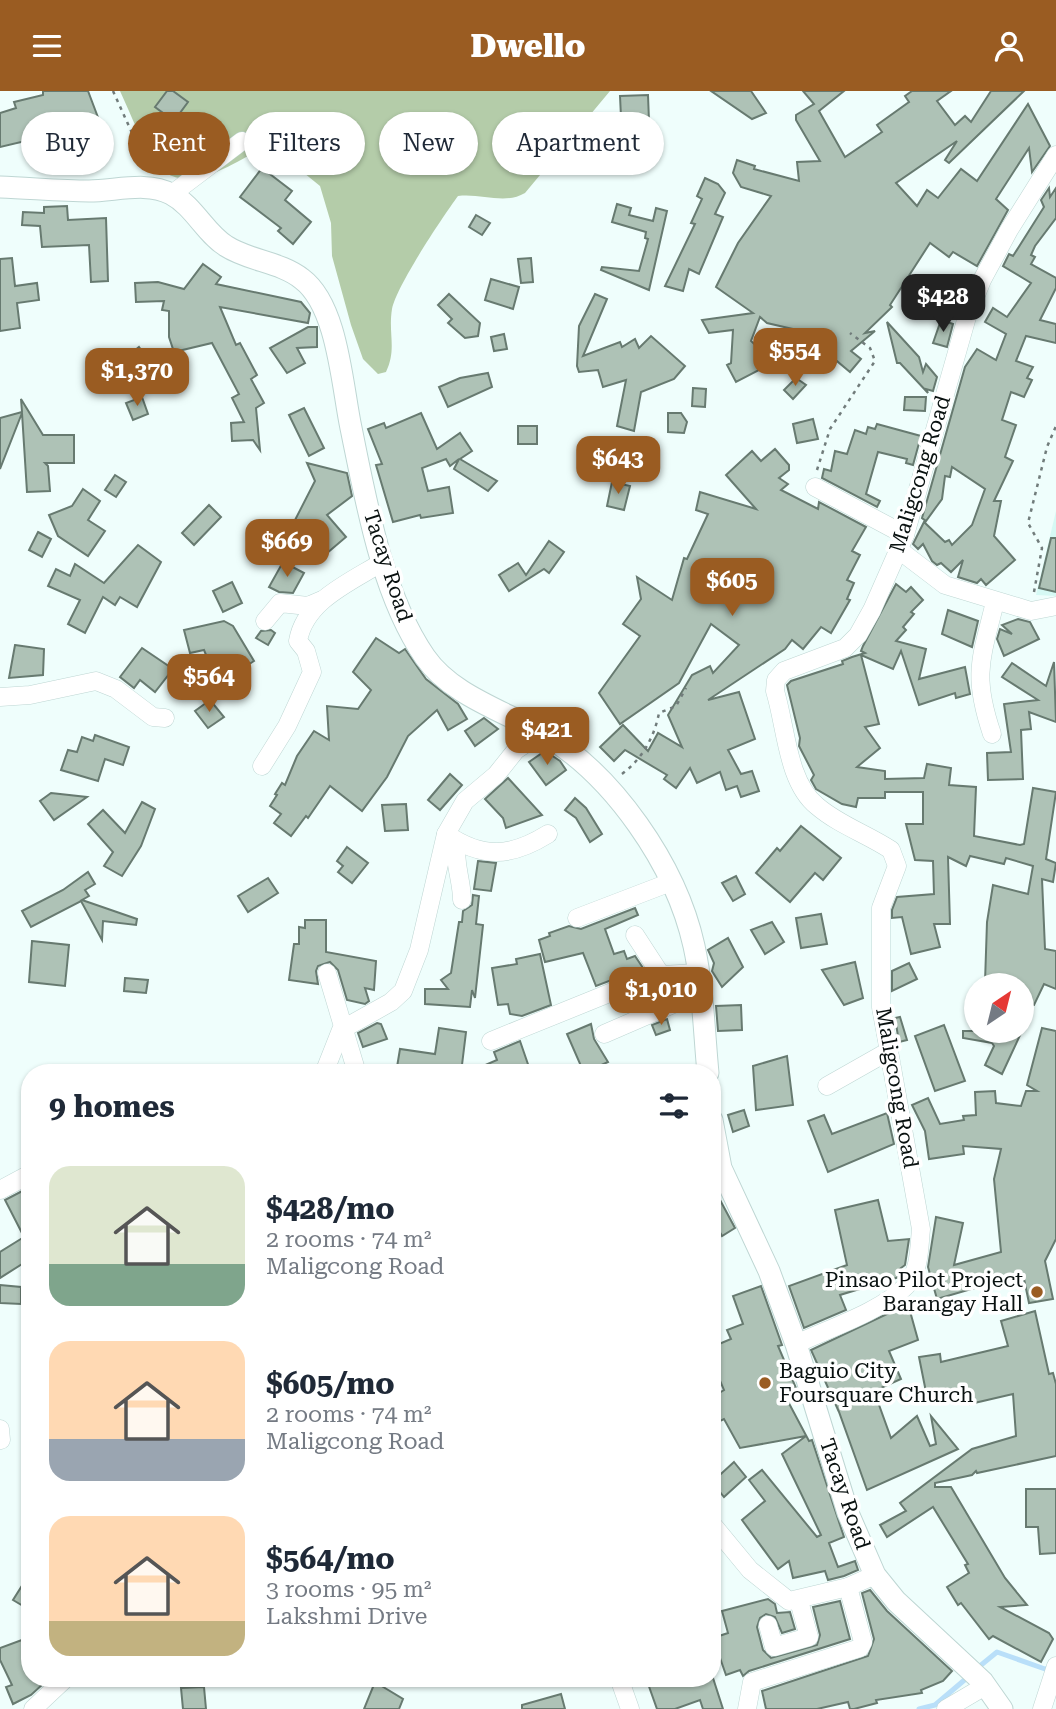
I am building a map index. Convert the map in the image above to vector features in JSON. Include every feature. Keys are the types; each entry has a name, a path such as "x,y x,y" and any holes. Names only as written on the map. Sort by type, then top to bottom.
{"main road":[{"path":"0,187 164,191"},
{"name":"Tacay Road","path":"164,191 225,246 302,278 315,293 325,312 337,356 365,491 403,619 427,660 469,696 570,751 608,785 627,809 671,881 694,947 707,1064"},
{"name":"Tacay Road","path":"721,1168 769,1271 796,1344 848,1513 875,1575 897,1601 984,1684 1002,1709"}],"street":[{"path":"164,191 242,141"},
{"name":"Maligcong Road","path":"796,1344 873,1308 907,1285 918,1263 921,1229 881,1007 881,908 897,866 891,850 854,832 815,806 801,789 775,691 776,680 784,671 845,648 858,635 902,542 967,317 982,280 1009,230 1056,155"},
{"path":"816,487 902,542 945,585 1031,611 1056,606"},
{"path":"265,621 279,603 308,606 384,561"},
{"path":"262,766 287,726 312,671 306,651 298,641 301,623 322,600"},
{"path":"992,734 981,700 979,668 995,602"},
{"path":"0,697 30,695 96,681 116,689 153,716 165,718"},
{"path":"328,1064 341,1030 391,1002 403,991 419,950 465,801 496,775 516,750 541,733"},
{"path":"452,838 472,851 493,853 528,846 548,834"},
{"path":"452,838 462,881 462,899"},
{"path":"577,918 671,881"},
{"path":"635,935 661,975"},
{"path":"327,974 341,1030 354,1064"},
{"path":"491,1041 661,975 699,983"},
{"path":"604,1034 699,983"},
{"path":"827,1086 887,1052"},
{"path":"0,1189 21,1178"},
{"path":"721,1535 750,1570 789,1601 799,1601 848,1587 875,1575"},
{"path":"747,1709 748,1691 752,1682 860,1649 863,1642 848,1587"},
{"path":"768,1625 774,1647 809,1637 799,1601"},
{"path":"1042,1709 1056,1666"},
{"path":"946,1709 984,1684"},
{"path":"33,1709 56,1687"},
{"path":"622,1687 630,1709"}],"path":[{"path":"113,91 164,191"},
{"path":"816,487 818,463 830,429 875,361 870,348 850,333"},
{"path":"1031,611 1042,548 1028,523 1040,469 1056,426"},
{"path":"620,775 638,762 656,729 659,713 676,706 686,688"}],"shaded area":[{"path":"1056,511 1056,596 1036,595"}],"green space":[{"path":"120,91 610,91 592,112 492,112 492,175 540,175 525,193 517,196 458,196 402,284 392,309 392,349 389,364 386,372 378,374 363,359 332,256 331,223 320,186 306,175 365,175 365,112 244,112 244,158 230,165 230,112 129,112"},
{"path":"173,175 206,175 198,178 180,178"}],"building":[{"path":"43,91 88,91 96,112 21,112 21,142 0,147 0,113 16,108 14,102 43,95"},
{"path":"167,91 173,91 188,102 181,112 162,112 155,107"},
{"path":"711,91 751,91 766,113 752,119"},
{"path":"803,91 844,91 819,111 845,157 882,132 877,125 909,102 905,96 912,91 951,91 937,101 955,125 965,116 971,122 991,91 1024,91 949,163 945,160 957,141 896,183 917,206 927,190 938,198 961,169 977,181 1028,104 1050,146 1032,172 1029,148 996,199 1008,210 977,266 953,252 949,257 930,243 890,305 892,307 865,333 875,331 851,351 861,359 850,372 832,357 816,351 823,336 767,323 760,317 751,341 774,362 736,382 727,365 731,363 733,330 709,333 702,320 753,313 716,287 738,243 771,196 741,187 733,173 737,160 755,166 754,169 799,181 797,162 820,161 796,120 796,115 814,104"},
{"path":"648,95 649,112 621,112 620,96"},
{"path":"257,175 271,175 292,191 285,200 311,222 293,244 278,231 281,228 240,197"},
{"path":"705,178 718,184 725,193 715,214 723,217 699,274 689,269 683,291 665,286 695,224 691,223 702,199 697,196"},
{"path":"1049,188 1050,197 1056,188 1056,218 1035,246 1031,255 1035,257 1031,264 1056,278 1056,288 1040,320 1056,324 1056,343 1026,336 1016,361 1033,367 1027,378 1032,380 1024,397 1011,392 1002,420 1016,425 1005,457 1013,461 994,501 1001,501 994,536 1015,560 986,585 981,579 977,583 958,577 963,560 951,572 941,563 937,565 932,561 923,544 918,549 913,544 924,522 945,542 949,540 952,545 972,525 985,489 952,467 950,477 945,476 942,499 926,521 922,518 965,367 977,349 996,360 1006,334 985,322 993,308 1007,317 1031,283 1003,266 1009,254 1013,256 1044,207 1041,200"},
{"path":"617,204 631,208 629,215 653,221 656,208 667,211 649,290 601,270 602,267 639,271 648,239 645,238 646,232 612,222"},
{"path":"67,206 68,220 106,218 108,281 91,282 89,245 42,247 40,226 22,225 23,212 44,213 44,207"},
{"path":"476,215 490,223 482,235 469,227"},
{"path":"12,258 15,286 37,283 39,300 17,303 20,328 0,331 0,259"},
{"path":"531,258 533,282 521,283 518,259"},
{"path":"203,264 221,277 216,284 301,302 310,313 308,323 220,307 236,345 240,343 257,375 251,379 264,403 256,408 260,450 253,440 232,441 231,423 244,422 232,398 239,394 212,343 174,352 169,337 169,311 162,310 164,301 136,302 135,283 158,282 184,289"},
{"path":"491,279 519,287 513,309 485,300"},
{"path":"449,294 480,323 478,336 465,338 448,323 452,319 438,305"},
{"path":"595,294 607,299 583,356 620,342 622,347 635,339 639,348 651,336 685,366 674,379 641,392 634,431 617,426 626,380 603,387 598,370 579,372 577,366 579,326"},
{"path":"941,320 953,324 947,347 933,343"},
{"path":"887,322 919,357 923,372 926,364 937,377 933,391 926,389 928,393 897,363"},
{"path":"308,327 317,327 317,347 297,348 305,363 287,373 270,348"},
{"path":"504,334 507,349 494,351 491,337"},
{"path":"139,347 151,363 140,372 128,356"},
{"path":"488,373 492,387 448,407 439,387 460,378"},
{"path":"796,378 806,385 793,399 784,390"},
{"path":"693,388 706,389 705,407 692,406"},
{"path":"142,397 148,414 133,420 126,403"},
{"path":"905,397 926,397 925,411 904,410"},
{"path":"21,399 43,435 74,435 74,463 45,463 48,466 50,491 27,492 22,413 0,469 0,418 22,412"},
{"path":"304,408 324,448 309,456 289,415"},
{"path":"421,413 437,449 460,433 472,451 460,459 497,481 488,491 454,469 459,459 450,466 446,459 422,468 428,491 449,487 453,513 421,518 420,515 393,522 376,465 382,464 368,429 384,423 386,428"},
{"path":"668,413 681,413 687,422 684,433 668,432"},
{"path":"813,419 818,439 797,443 793,424"},
{"path":"877,424 921,436 913,465 906,463 907,459 878,452 866,494 880,501 877,507 822,478 824,469 831,471 835,451 847,454 855,430 866,434 868,427 875,429"},
{"path":"518,426 537,426 537,444 518,444"},
{"path":"775,449 789,465 789,470 779,478 788,484 781,490 818,509 819,502 866,527 852,551 860,555 847,580 854,583 847,599 850,600 831,633 821,627 803,649 792,640 785,649 708,700 739,692 755,739 728,750 741,774 752,771 759,791 741,797 737,786 726,790 720,772 697,783 690,768 676,788 664,779 667,775 625,750 614,761 600,747 623,725 648,751 658,733 682,747 668,715 692,675 710,666 713,673 739,645 711,624 679,683 620,724 599,693 640,636 623,624 641,599 637,577 672,600 684,558 687,559 708,514 696,510 700,492 756,509 726,475 752,451 761,461"},
{"path":"603,450 630,457 625,475 599,468"},
{"path":"307,463 347,473 352,496 327,515 346,537 320,559 304,540 310,536 294,522 315,481"},
{"path":"115,475 126,482 116,497 105,490"},
{"path":"612,482 630,486 624,510 607,506"},
{"path":"83,489 100,501 88,520 105,531 88,556 58,536 49,515 72,506"},
{"path":"209,505 221,517 194,545 182,533"},
{"path":"38,532 51,539 42,557 29,550"},
{"path":"1051,538 1056,538 1056,592 1039,588"},
{"path":"549,541 564,552 549,573 544,569 509,591 499,575 518,563 526,575"},
{"path":"138,545 161,562 137,607 120,597 115,605 103,597 85,633 68,624 80,600 48,586 56,569 70,576 75,564 104,583"},
{"path":"283,562 304,573 293,593 279,592 269,587"},
{"path":"232,582 242,603 223,612 213,591"},
{"path":"896,584 906,592 911,587 923,600 911,612 914,614 903,627 906,630 896,641 926,649 919,679 965,667 970,694 956,698 955,693 919,705 901,651 893,669 861,655 879,724 865,727 880,748 857,767 885,771 885,779 924,778 927,764 951,768 949,785 976,787 974,836 1020,845 1024,844 1033,788 1056,792 1046,859 1056,863 1053,882 1042,879 1045,949 1056,951 1056,989 1044,984 1034,1005 1034,973 985,973 987,922 993,885 1028,894 1033,866 1006,858 1004,864 970,856 966,866 948,857 950,924 934,924 940,947 911,954 902,917 892,918 892,910 897,897 934,894 933,861 915,860 906,824 923,824 923,792 885,792 885,798 858,798 856,807 842,804 816,789 811,780 814,775 799,746 800,738 787,685 791,681 843,664 842,661 865,653 861,651"},
{"path":"948,610 978,621 972,647 942,634"},
{"path":"1018,619 1030,622 1039,639 1004,656 997,639 1000,629 1012,634 1002,625"},
{"path":"224,621 233,626 254,661 229,677 231,681 219,686 204,650 190,653 184,630"},
{"path":"271,630 275,633 268,645 256,638 261,631"},
{"path":"376,638 399,653 405,649 426,679 458,704 467,719 448,730 437,710 408,736 387,777 362,811 330,786 308,818 306,816 291,836 274,823 281,814 270,806 277,795 275,794 282,783 285,785 297,756 314,731 329,740 327,706 358,709 371,690 353,672"},
{"path":"15,645 44,649 43,675 9,678"},
{"path":"142,648 173,669 155,692 140,680 134,688 120,677"},
{"path":"1054,662 1056,722 1029,712 1031,729 1021,730 1023,779 988,780 987,753 1011,752 1004,704 1038,700 1002,677 1012,663 1046,686"},
{"path":"210,700 224,717 208,728 195,711"},
{"path":"484,718 498,729 475,746 465,731"},
{"path":"95,735 129,747 123,765 105,759 98,781 61,770 68,750 77,752 82,737 93,741"},
{"path":"545,751 560,761 566,770 546,785 529,762"},
{"path":"450,774 462,785 440,810 428,800"},
{"path":"508,778 542,815 506,828 503,818 485,799"},
{"path":"51,793 87,797 54,820 40,801"},
{"path":"575,798 586,808 602,834 590,842 576,818 565,810"},
{"path":"142,802 155,809 141,846 122,876 104,866 113,852 88,824 103,810 125,833"},
{"path":"406,804 408,830 385,831 382,805"},
{"path":"801,826 841,858 823,880 815,873 790,902 756,873 777,848 780,851"},
{"path":"347,847 368,863 352,883 338,872 343,866 337,861"},
{"path":"478,861 496,863 491,891 474,889"},
{"path":"88,872 95,884 85,890 89,896 82,900 137,919 136,925 103,921 102,940 81,901 31,927 22,911 63,890"},
{"path":"736,876 745,894 733,901 722,883"},
{"path":"268,878 278,893 248,912 238,896"},
{"path":"473,895 479,896 476,924 483,925 475,998 472,990 470,1007 425,1004 425,989 448,989 441,980 451,973 459,922 462,922 463,911 472,905"},
{"path":"635,908 638,915 605,929 614,954 624,951 627,959 635,956 643,968 596,986 583,953 545,962 539,940 550,936 549,933 569,926 581,929"},
{"path":"821,914 827,944 801,948 796,918"},
{"path":"305,920 326,920 326,952 376,961 374,990 365,988 369,1001 365,1004 347,1000 338,970 330,962 318,966 318,984 289,980 294,944 299,944 299,927 305,928"},
{"path":"772,922 784,942 765,954 751,930"},
{"path":"728,938 743,967 722,987 712,971 714,963 708,950"},
{"path":"32,941 69,945 65,986 29,982"},
{"path":"540,954 551,1005 522,1016 510,1014 508,1004 498,1005 492,968 517,964 516,959"},
{"path":"855,962 863,998 844,1005 822,970"},
{"path":"909,963 917,979 892,991 892,971"},
{"path":"125,978 148,980 146,993 124,991"},
{"path":"741,1005 742,1030 718,1031 716,1006"},
{"path":"900,1017 907,1040 899,1042 895,1018"},
{"path":"667,1019 670,1030 656,1035 652,1025"},
{"path":"377,1023 381,1024 387,1039 363,1047 358,1033"},
{"path":"591,1024 594,1039 608,1062 580,1064 567,1034"},
{"path":"944,1025 965,1081 935,1091 915,1036"},
{"path":"439,1028 466,1032 462,1064 398,1064 400,1049 435,1054"},
{"path":"1042,1028 1056,1031 1056,1239 1045,1261 1053,1299 1029,1303 1023,1274 937,1299 928,1267 936,1217 963,1223 954,1265 1001,1252 994,1179 1001,1149 963,1146 964,1154 929,1159 925,1131 912,1105 928,1098 940,1124 964,1120 963,1116 976,1115 975,1092 995,1091 996,1103 1021,1106 1026,1091 1037,1091 1027,1085"},
{"path":"520,1041 528,1064 488,1064 497,1060 494,1052"},
{"path":"992,1043 1016,1043 1002,1074 985,1065 994,1046"},
{"path":"787,1056 793,1105 756,1110 753,1066"},
{"path":"744,1110 749,1126 733,1132 728,1115"},
{"path":"887,1113 894,1144 828,1172 808,1121 824,1115 832,1134"},
{"path":"21,1192 21,1231 5,1200"},
{"path":"878,1200 888,1241 909,1239 905,1265 897,1271 899,1277 840,1295 846,1310 804,1328 789,1286 847,1265 835,1210"},
{"path":"721,1202 735,1228 721,1234"},
{"path":"21,1239 21,1265 0,1278 0,1252"},
{"path":"0,1285 21,1287 21,1304 0,1303"},
{"path":"761,1286 782,1345 778,1346 796,1388 784,1394 809,1441 812,1440 844,1537 829,1543 838,1567 855,1561 858,1570 844,1576 828,1580 825,1571 793,1578 789,1561 778,1569 742,1520 765,1501 749,1480 762,1470 817,1537 821,1535 782,1454 806,1436 740,1448 724,1419 721,1420 721,1392 724,1390 721,1383 721,1343 731,1339 727,1330 743,1324 733,1296"},
{"path":"908,1304 918,1340 889,1351 901,1379 874,1391 891,1438 917,1416 930,1446 936,1444 931,1416 958,1449 867,1490 839,1412 811,1350"},
{"path":"1035,1311 1049,1374 1053,1373 1056,1384 1056,1456 977,1473 976,1471 972,1475 935,1483 935,1487 951,1487 1005,1578 1027,1605 1000,1607 1049,1633 1053,1639 1041,1662 993,1636 989,1639 961,1603 958,1605 947,1587 969,1573 965,1565 968,1564 933,1507 887,1537 880,1525 906,1511 900,1503 972,1449 1016,1436 1013,1394 970,1404 967,1391 928,1402 919,1357 940,1354 941,1362 1008,1346 1001,1321"},
{"path":"734,1462 746,1477 724,1497 721,1493 721,1474"},
{"path":"1026,1489 1056,1489 1056,1553 1040,1554 1038,1527 1026,1527"},
{"path":"21,1587 21,1605 13,1600"},
{"path":"870,1590 887,1611 952,1671 943,1681 921,1690 922,1693 876,1700 877,1703 854,1709 850,1709 848,1702 817,1709 766,1709 762,1691 868,1656 874,1639 862,1593"},
{"path":"768,1599 775,1604 777,1613 790,1612 795,1629 782,1633 775,1617 766,1614 760,1618 757,1627 763,1650 771,1658 817,1645 820,1635 813,1607 840,1601 850,1639 749,1671 743,1676 740,1670 726,1675 721,1661 721,1635 728,1633 722,1611"},
{"path":"21,1640 21,1687 40,1687 13,1704 6,1687 12,1685 0,1660 0,1648"},
{"path":"204,1687 206,1709 183,1709 181,1688"},
{"path":"373,1687 383,1687 403,1699 399,1709 364,1709"},
{"path":"649,1687 716,1687 723,1709 703,1709 700,1700 675,1709 657,1709"},
{"path":"561,1694 565,1709 522,1709 522,1705"}],"waterway":[{"path":"975,1670 997,1652 1045,1669 1053,1666"},
{"path":"919,1709 935,1705 968,1677"}],"place":[{"name":"Pinsao Pilot Project Barangay Hall","path":"1037,1292"},
{"name":"Baguio City Foursquare Church","path":"765,1383"}]}
